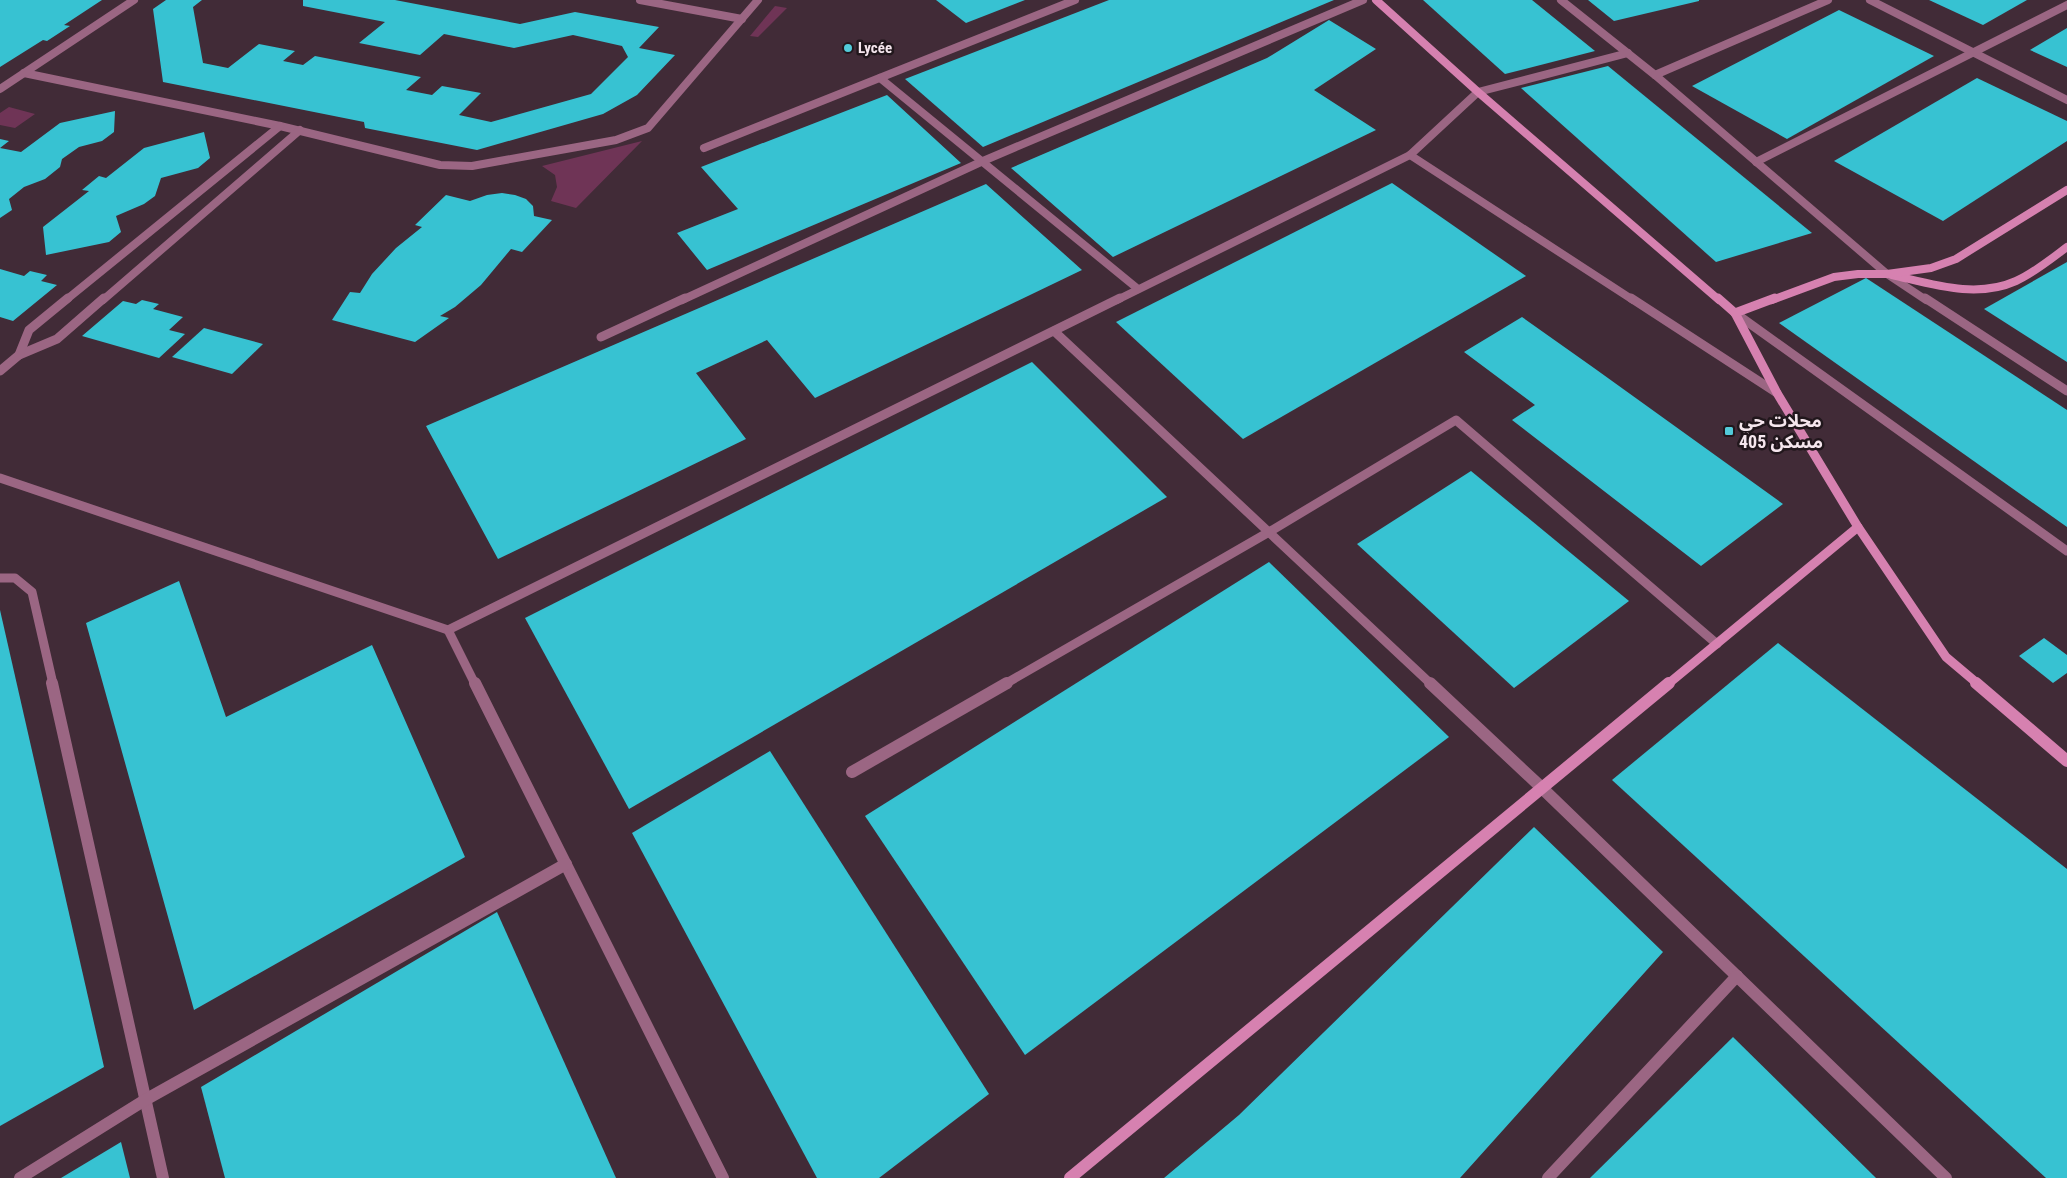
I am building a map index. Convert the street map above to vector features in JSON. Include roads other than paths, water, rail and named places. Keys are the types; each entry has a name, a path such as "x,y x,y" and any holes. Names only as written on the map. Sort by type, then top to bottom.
{"main road":[{"path":"1376,0 1478,92 1735,313 1777,393 1858,527 1946,657 2067,761"},
{"path":"1735,313 1834,277 1858,274 1886,274 1931,268 1956,259 2067,190"},
{"path":"1886,274 1948,287 1974,290 1998,287 2017,280 2067,247"},
{"path":"1070,1178 1858,527"}],"street":[{"path":"0,89 134,0"},
{"path":"640,0 742,19"},
{"path":"24,73 300,130 440,165 472,166 616,140 648,128 758,0"},
{"path":"704,148 1075,0"},
{"path":"601,337 983,161 1363,0"},
{"path":"1561,0 1655,75 1886,274 2067,391"},
{"path":"1655,75 1828,0"},
{"path":"1870,0 2067,100"},
{"path":"1756,162 2067,5"},
{"path":"448,630 1410,155 1478,92 1628,53"},
{"path":"880,78 1138,289"},
{"path":"19,355 29,330 280,126"},
{"path":"0,371 19,355 57,339 300,130"},
{"path":"1410,155 1777,393"},
{"path":"1735,313 2067,551"},
{"path":"1054,331 1542,788 1946,1178"},
{"path":"852,772 1269,532 1456,420 1717,644"},
{"path":"0,478 448,630 723,1178"},
{"path":"0,578 15,578 32,592 163,1178"},
{"path":"20,1178 145,1100 566,864"},
{"path":"1548,1178 1737,976"}],"place":[{"name":"Lycée","path":"848,48"},
{"name":"محلات حي 405 مسكن","path":"1729,431"}]}
